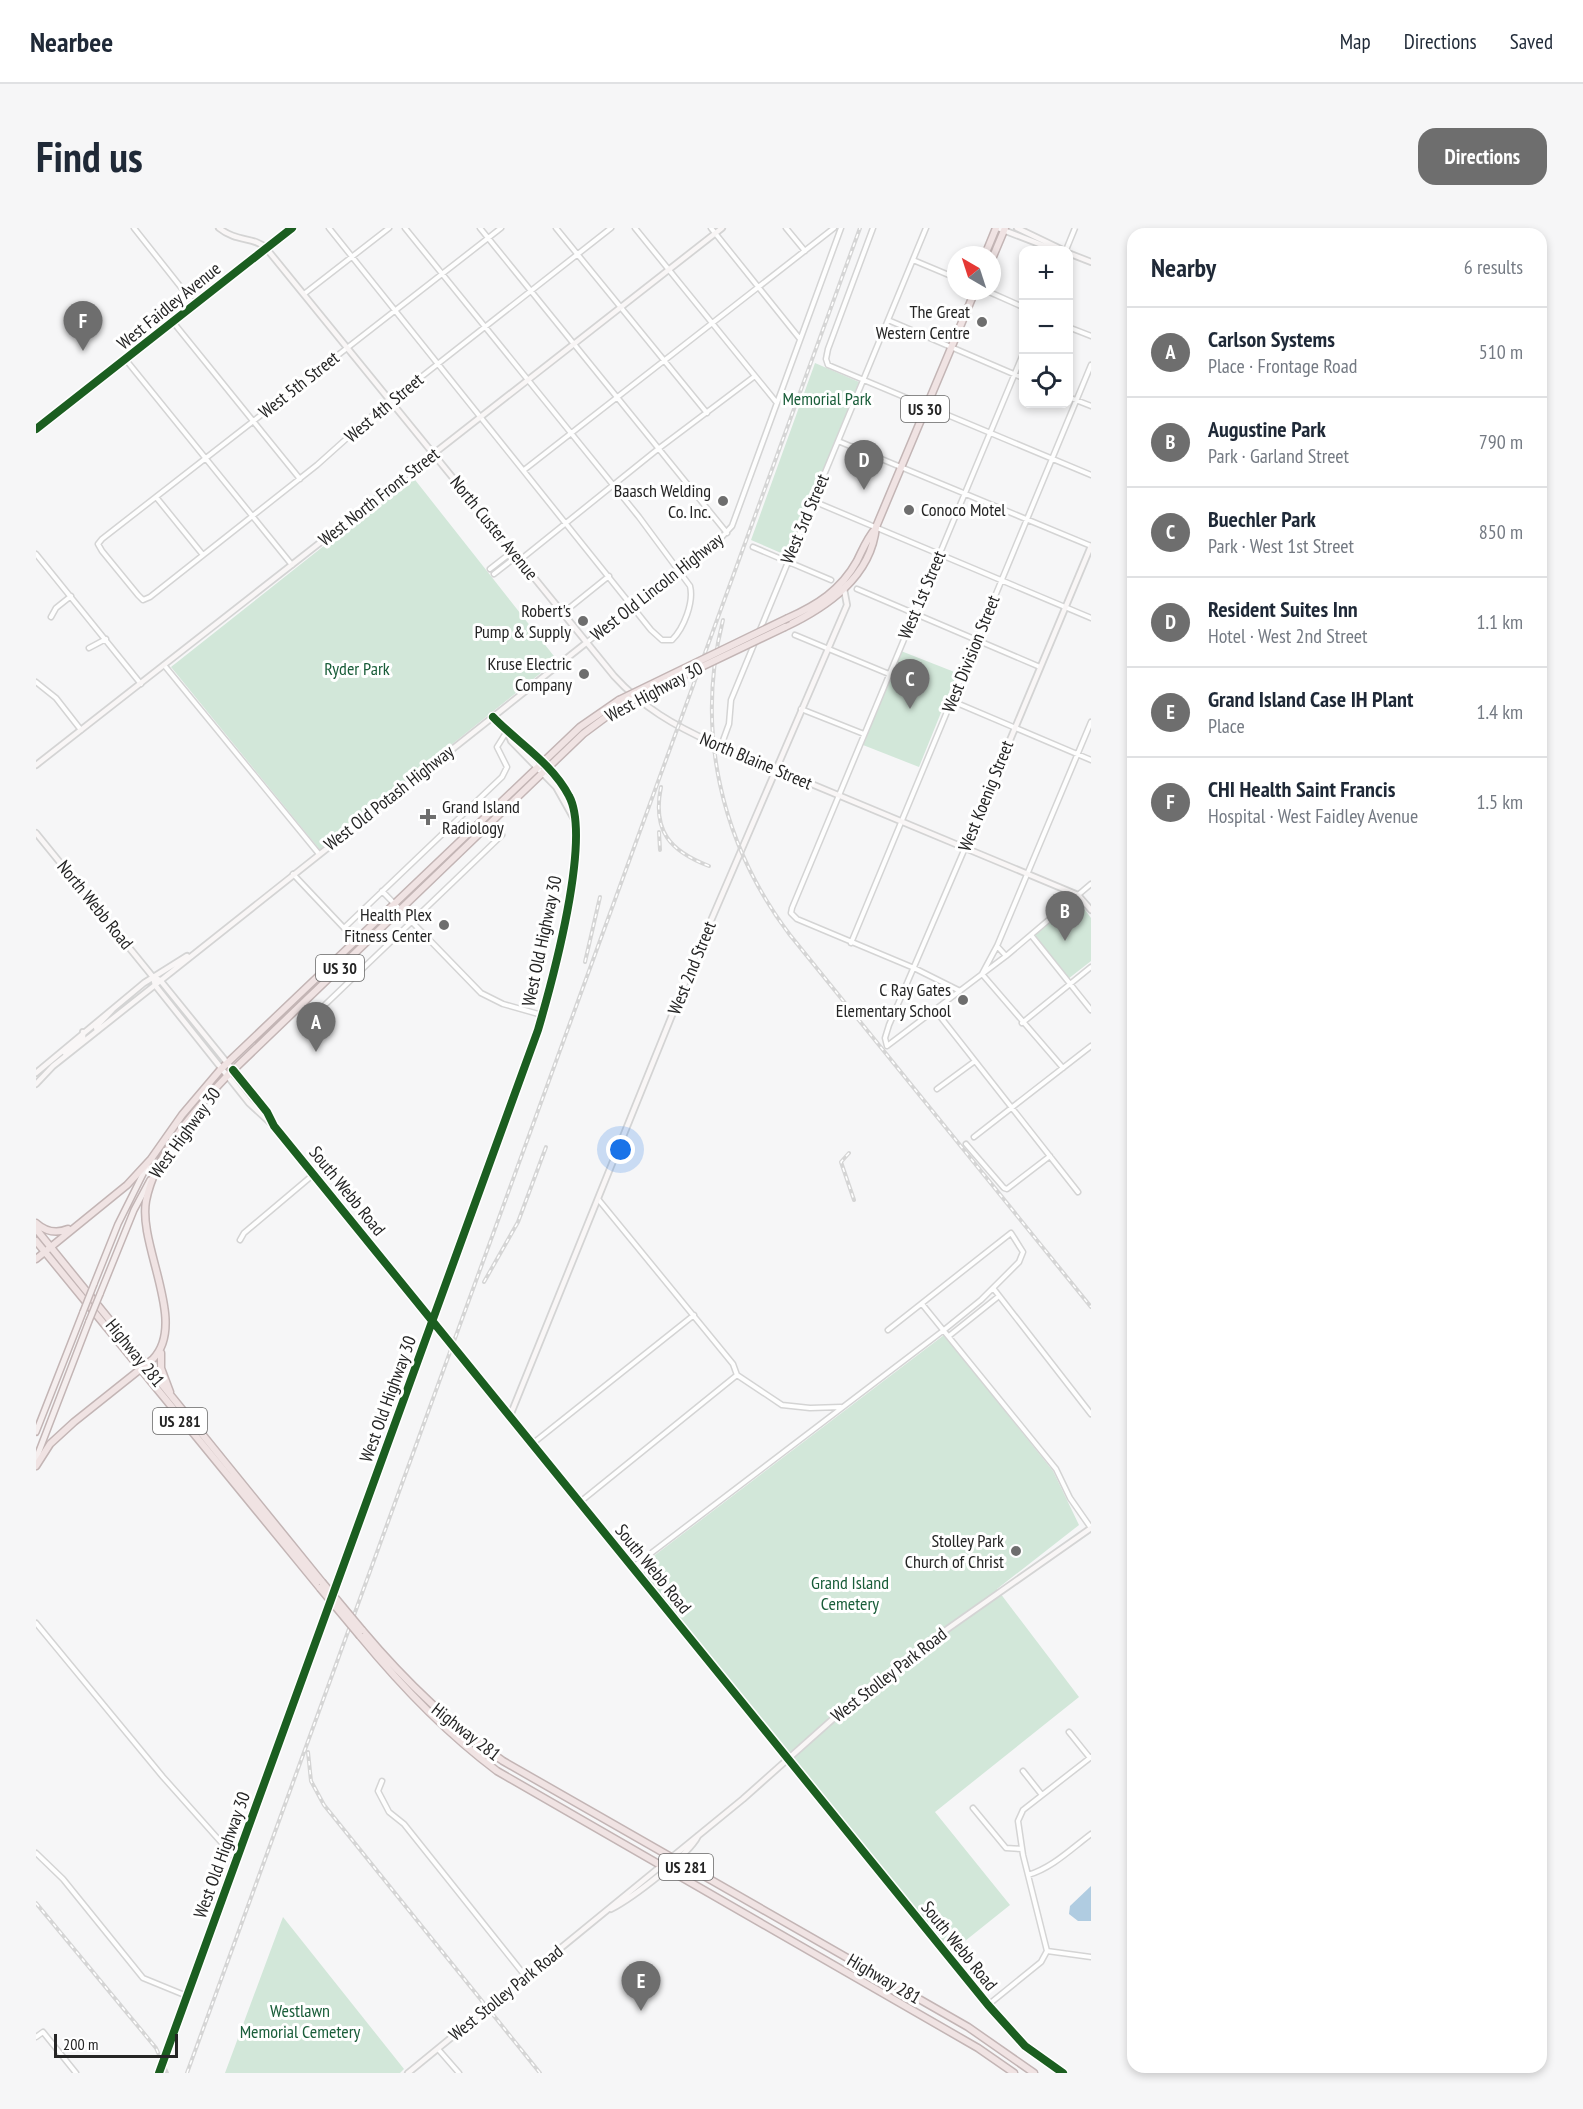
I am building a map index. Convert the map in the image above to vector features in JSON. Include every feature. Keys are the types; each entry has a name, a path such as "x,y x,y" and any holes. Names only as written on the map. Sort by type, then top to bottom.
{"highway":[{"path":"991,246 1001,229"},
{"path":"996,246 1001,229"},
{"name":"West 2nd Street","path":"842,586 876,527 971,300"},
{"name":"West Highway 30","path":"151,1159 182,1115 221,1068 585,722 819,602 842,586"},
{"name":"West Highway 30","path":"152,1175 176,1138 227,1076 591,726 621,702 785,627 823,607 842,586"},
{"path":"36,1259 127,1185 151,1159"},
{"path":"152,1175 144,1225 161,1284 164,1305 160,1360 163,1376 179,1407"},
{"path":"36,1223 48,1231 61,1232 81,1221"},
{"name":"Highway 281","path":"36,1229 321,1585"},
{"name":"Highway 281","path":"36,1241 139,1371 321,1585 420,1706 473,1753 520,1785 959,2037 1014,2073"},
{"path":"36,1466 50,1444 146,1366 161,1347"},
{"name":"Highway 281","path":"361,1633 426,1701 479,1745 525,1775 968,2027 1034,2073"}],"main road":[{"name":"West Highway 30","path":"36,1432 118,1224 151,1159"},
{"name":"West Highway 30","path":"36,1460 134,1210 152,1175"}],"street":[{"path":"134,228 195,304"},
{"path":"219,228 237,239 259,243 266,248"},
{"name":"West Faidley Avenue","path":"36,429 291,228"},
{"path":"329,228 633,606 662,640 672,640 679,633 692,591 680,570 405,228"},
{"path":"304,294 389,228"},
{"path":"480,228 727,533"},
{"name":"West 5th Street","path":"160,590 143,600 98,544 501,228"},
{"path":"556,228 706,413"},
{"name":"West 4th Street","path":"160,590 300,479 391,400 610,228"},
{"path":"635,228 777,404"},
{"path":"711,228 801,339"},
{"name":"West North Front Street","path":"37,762 141,684 722,228"},
{"path":"786,228 805,251"},
{"path":"524,470 834,228"},
{"name":"West Old Lincoln Highway","path":"586,643 727,533 735,522 841,228"},
{"path":"873,228 828,349 826,359 832,367 1091,475"},
{"name":"West 3rd Street","path":"721,746 729,724 731,700 926,228"},
{"path":"1017,228 1055,246"},
{"path":"1068,246 1075,228"},
{"path":"1001,229 1045,246"},
{"name":"North Custer Avenue","path":"266,248 586,643 626,689 675,725"},
{"path":"1073,254 1091,262"},
{"path":"913,260 947,274"},
{"path":"1001,297 1019,305"},
{"path":"888,320 1019,376"},
{"path":"173,322 300,479"},
{"path":"1073,329 1091,336"},
{"path":"126,360 292,565"},
{"name":"West 1st Street","path":"851,943 797,919 791,913 838,795 1019,364"},
{"name":"West Division Street","path":"851,943 1091,365"},
{"path":"494,574 567,523 658,449 755,376"},
{"path":"1073,399 1091,406"},
{"path":"838,441 1091,546"},
{"path":"156,497 203,555"},
{"path":"813,501 1091,618"},
{"name":"West Koenig Street","path":"935,1010 887,1046 887,1032 1091,546"},
{"path":"753,547 831,580"},
{"path":"490,569 513,551"},
{"path":"36,554 141,684"},
{"path":"563,613 609,576"},
{"name":"West 2nd Street","path":"510,1416 774,769 847,603 842,586"},
{"path":"857,589 1041,667"},
{"path":"51,617 56,608 71,596"},
{"path":"795,635 889,674"},
{"path":"89,648 106,639"},
{"name":"West Old Potash Highway","path":"36,1084 60,1060 192,953 586,643"},
{"path":"165,665 319,854"},
{"path":"36,682 56,698 81,730"},
{"path":"952,701 1091,760"},
{"path":"800,708 864,734"},
{"name":"West Old Highway 30","path":"159,2073 433,1320 542,1014 553,977 568,899 576,840 574,819 545,771 512,741 507,731 493,717"},
{"path":"982,974 997,946 1091,722"},
{"name":"North Blaine Street","path":"675,725 774,769 1078,895"},
{"path":"293,874 344,928 505,774 507,767 496,747 507,731"},
{"name":"North Webb Road","path":"36,834 153,977"},
{"path":"306,1023 502,835"},
{"path":"1078,1192 935,1010 1006,956 1091,884"},
{"path":"382,891 481,993 503,1004 542,1014"},
{"path":"1078,895 1091,910"},
{"path":"1031,935 1091,1010"},
{"path":"851,943 914,968 960,991"},
{"path":"997,946 1006,956"},
{"name":"West Old Potash Highway","path":"36,1073 83,1032 153,977 192,953"},
{"path":"1022,1023 1091,967"},
{"path":"982,974 1063,1068"},
{"name":"South Webb Road","path":"153,977 160,980 267,1112 274,1126"},
{"name":"South Webb Road","path":"153,977 155,985 227,1076 315,1174 988,2005 1025,2046 1062,2073"},
{"path":"97,1030 96,1027 114,1007"},
{"path":"60,1060 83,1037 83,1032"},
{"path":"974,1137 1091,1046"},
{"path":"937,1089 975,1061"},
{"path":"966,1144 1004,1188 1010,1187 1050,1156"},
{"path":"240,1240 244,1233 315,1174"},
{"path":"598,1199 733,1364 737,1375 782,1405 810,1408 843,1407"},
{"path":"633,1567 944,1330 993,1288 1019,1262 1023,1252 1011,1233 888,1330"},
{"path":"993,1288 1091,1414"},
{"path":"949,1336 999,1296"},
{"path":"922,1304 1056,1469 1070,1498 1091,1528"},
{"path":"532,1444 694,1315"},
{"path":"580,1502 737,1375"},
{"name":"West Stolley Park Road","path":"408,2073 604,1913 692,1845 698,1836 843,1710 946,1630 1091,1528"},
{"path":"36,1624 163,1777 236,1859"},
{"path":"988,2005 1041,1962 1047,1951 1022,1849 1018,1821 1023,1810 1090,1757 1069,1732"},
{"path":"1023,1771 1042,1795"},
{"path":"382,1781 378,1791 388,1812 404,1824 527,1978"},
{"path":"973,1808 1006,1848 1022,1849"},
{"path":"1028,1875 1040,1872 1091,1834"},
{"path":"36,1853 63,1879 143,1978 187,1996"},
{"path":"1047,1951 1091,1957"},
{"path":"36,2037 43,2032 76,2073"},
{"path":"438,2049 459,2073"}],"green space":[{"name":"Memorial Park","path":"815,363 859,382 788,556 751,540"},
{"name":"Ryder Park","path":"412,476 557,660 320,850 171,667"},
{"path":"901,651 957,673 919,767 863,745"},
{"path":"1078,900 1091,918 1091,961 1068,979 1034,935"},
{"name":"Grand Island Cemetery","path":"944,1335 1053,1471 1079,1525 997,1589 1079,1697 935,1812 1010,1905 950,1953 638,1568"},
{"name":"Westlawn Memorial Cemetery","path":"283,1917 404,2069 400,2073 225,2073"}],"water":[{"path":"1091,1886 1091,1921 1078,1921 1069,1914 1070,1906"}],"railway":[{"path":"187,2073 860,228"},
{"path":"723,620 715,662 712,703 714,744 720,785 731,825 746,863 766,900 790,935 1091,1307"},
{"path":"661,787 659,816 667,837 684,854 709,866"},
{"path":"659,832 660,850"},
{"path":"585,962 600,897"},
{"path":"484,1282 518,1222 546,1147"},
{"path":"849,1153 841,1162 854,1200"},
{"path":"308,1752 311,1781 324,1805 540,2073"},
{"path":"36,1903 156,2048 167,2073"}],"cycle path":[{"path":"36,429 292,228"},
{"path":"159,2073 538,1030 552,979 573,876 576,844 575,816 569,796 553,773 493,717"},
{"path":"233,1070 267,1112 274,1126 988,2005 1025,2046 1063,2073"}],"place":[{"name":"The Great Western Centre","path":"982,322"},
{"name":"CHI Health Saint Francis","path":"83,351"},
{"name":"Resident Suites Inn","path":"864,490"},
{"name":"Baasch Welding Co. Inc.","path":"723,501"},
{"name":"Conoco Motel","path":"909,510"},
{"name":"Robert's Pump & Supply","path":"583,621"},
{"name":"Kruse Electric Company","path":"584,674"},
{"name":"Buechler Park","path":"910,709"},
{"name":"Grand Island Radiology","path":"428,817"},
{"name":"Health Plex Fitness Center","path":"444,925"},
{"name":"Augustine Park","path":"1065,941"},
{"name":"C Ray Gates Elementary School","path":"963,1000"},
{"name":"Carlson Systems","path":"316,1052"},
{"name":"Stolley Park Church of Christ","path":"1016,1551"},
{"name":"Grand Island Case IH Plant","path":"641,2011"}]}
